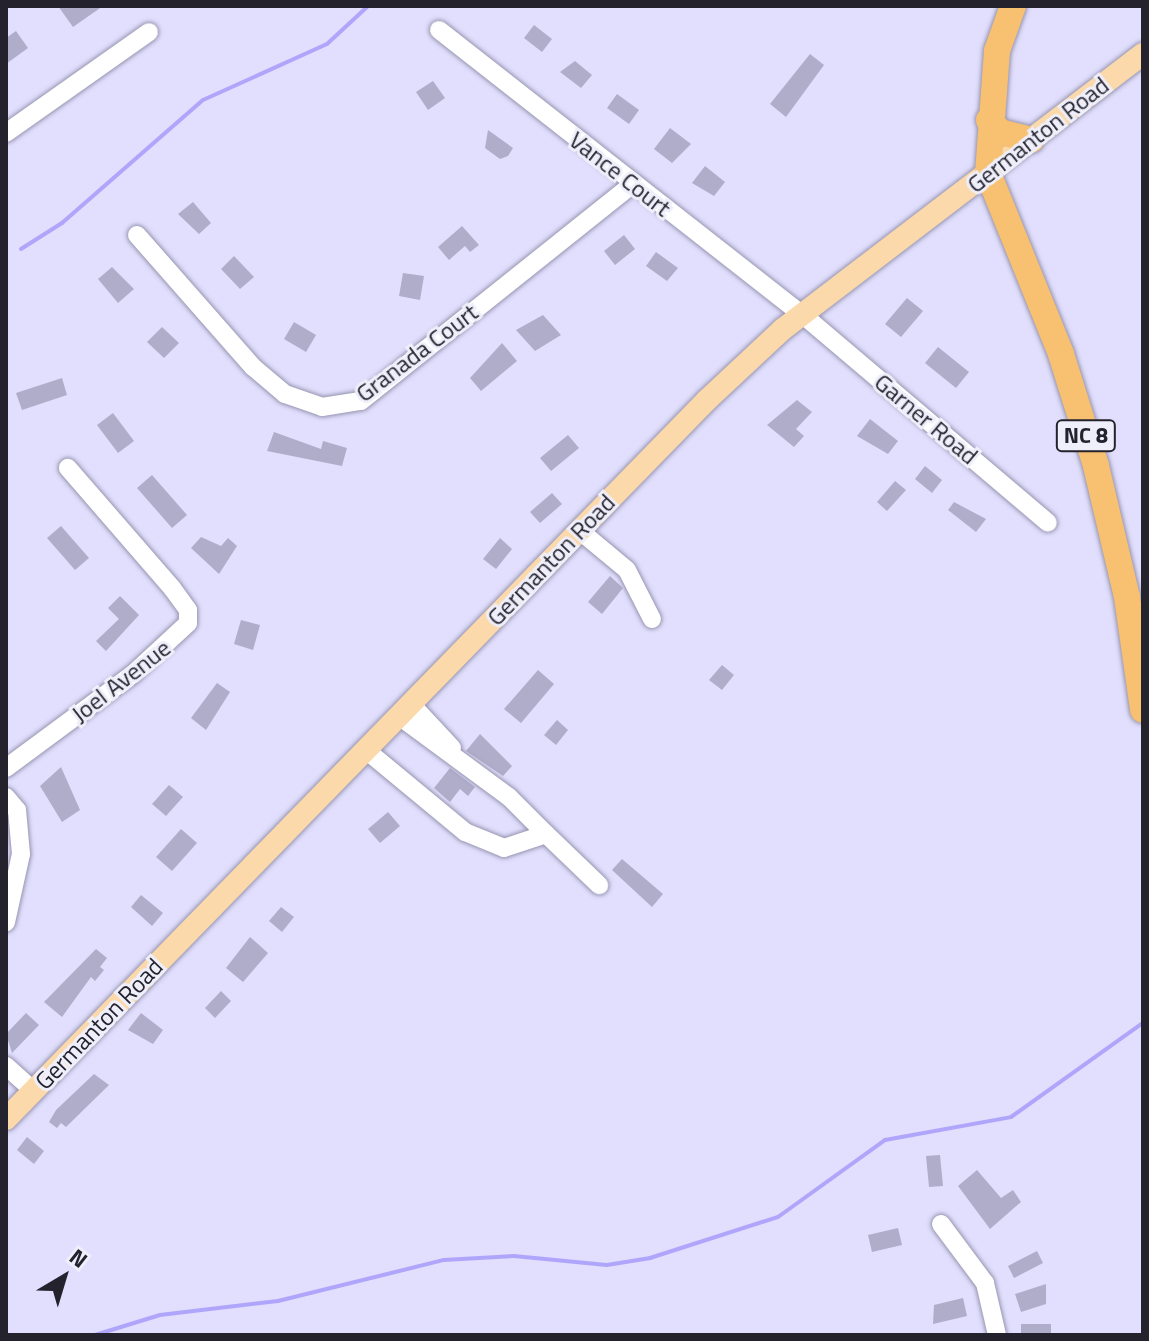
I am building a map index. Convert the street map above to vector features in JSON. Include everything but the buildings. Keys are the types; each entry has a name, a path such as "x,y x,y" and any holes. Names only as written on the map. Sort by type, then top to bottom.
{"highway":[{"path":"988,173 989,120 997,51 1013,6"},
{"path":"989,120 1000,132 1031,140"},
{"name":"NC 8","path":"988,173 1061,354 1096,466 1127,597 1143,710"}],"main road":[{"name":"Germanton Road","path":"6,1119 707,400 803,315 1143,54"}],"street":[{"name":"Vance Court","path":"439,30 803,315"},
{"path":"6,133 149,32"},
{"name":"Granada Court","path":"137,235 253,367 285,394 322,407 361,401 633,184"},
{"name":"Garner Road","path":"803,315 1048,523"},
{"name":"Joel Avenue","path":"6,768 133,674 188,623 188,610 172,588 68,468"},
{"path":"579,530 627,570 652,619"},
{"path":"405,710 599,885"},
{"path":"366,750 446,820 487,843 519,845 546,834"},
{"path":"6,797 17,810 21,854 6,922"},
{"path":"6,1066 34,1091"},
{"path":"941,1224 985,1283 997,1335"}],"waterway":[{"path":"21,249 62,223 203,100 327,44 368,6"},
{"path":"95,1335 160,1315 278,1301 444,1260 514,1256 607,1265 650,1258 778,1217 885,1140 1011,1117 1143,1023"}]}
